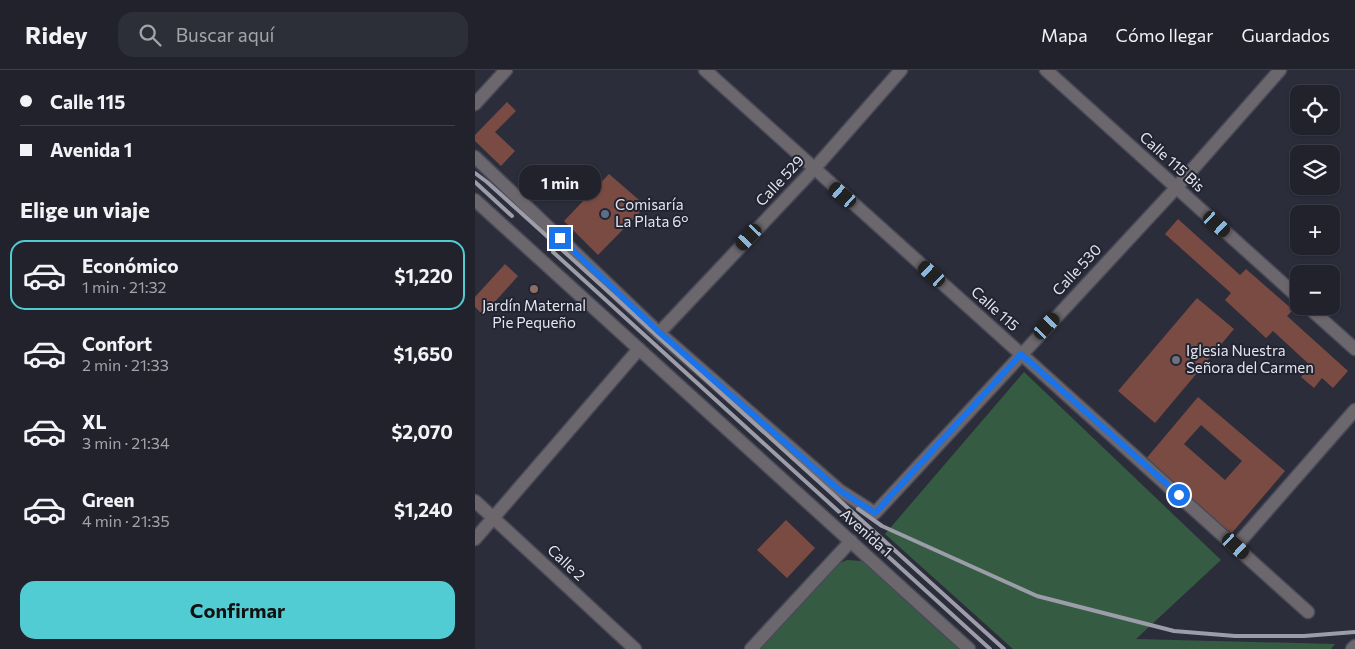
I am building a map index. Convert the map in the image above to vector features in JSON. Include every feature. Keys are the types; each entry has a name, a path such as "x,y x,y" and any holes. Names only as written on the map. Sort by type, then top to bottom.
{"street":[{"path":"475,104 506,70"},
{"name":"Calle 115","path":"705,70 1308,612"},
{"name":"Calle 529","path":"659,332 814,169 901,70"},
{"name":"Calle 115 Bis","path":"1046,70 1290,290"},
{"name":"Calle 530","path":"875,513 1175,188 1280,70"},
{"name":"Avenida 1","path":"475,157 659,332 839,490 875,513"},
{"name":"Avenida 1","path":"475,200 969,649"},
{"path":"1317,315 1355,349"},
{"path":"475,539 639,349"},
{"path":"1236,546 1355,410"},
{"name":"Calle 2","path":"475,501 635,649"},
{"path":"751,649 851,542"},
{"path":"1352,649 1355,646"}],"green space":[{"path":"1024,372 1221,560 1136,639 1335,644 1331,649 1013,649 885,534"},
{"path":"847,560 862,561 959,649 760,649 840,563"}],"building":[{"path":"507,102 516,111 495,132 515,151 501,166 475,141 475,135"},
{"name":"Comisaría La Plata 6°","path":"609,174 646,206 598,255 564,221"},
{"path":"1178,219 1240,275 1246,269 1290,307 1290,313 1287,316 1348,371 1333,388 1322,378 1314,388 1301,377 1311,366 1273,331 1266,338 1225,300 1231,293 1165,234"},
{"path":"505,264 518,276 483,315 475,307 475,297"},
{"name":"Iglesia Nuestra Señora del Carmen","path":"1197,298 1234,329 1155,423 1118,391"},
{"path":"1198,397 1285,471 1231,534 1145,460","holes":["1201,425 1242,461 1225,480 1184,444"]},
{"path":"786,520 815,548 787,578 757,550"}],"railway":[{"path":"475,173 1004,649"},
{"path":"475,182 512,216"},
{"path":"553,252 990,649"},
{"path":"858,509 882,526 1037,596 1174,631 1235,636 1304,636 1355,632"}],"place":[{"name":"Comisaría La Plata 6°","path":"605,214"},
{"name":"Jardín Maternal Pie Pequeño","path":"534,289"},
{"name":"Iglesia Nuestra Señora del Carmen","path":"1176,360"}],"route":[{"path":"560,238 659,332 839,490 875,513 1021,354 1179,495"}]}
